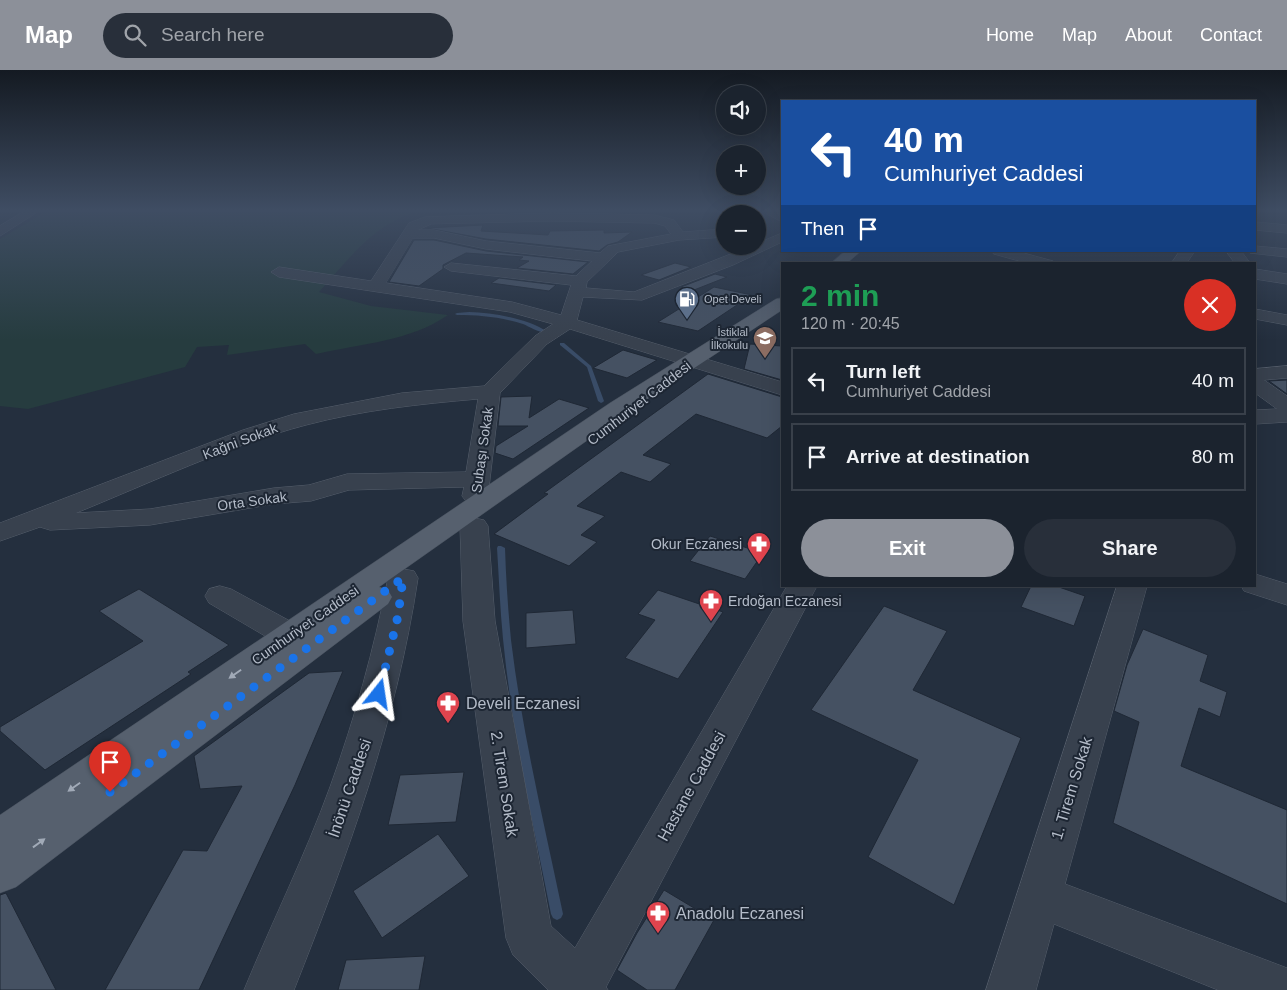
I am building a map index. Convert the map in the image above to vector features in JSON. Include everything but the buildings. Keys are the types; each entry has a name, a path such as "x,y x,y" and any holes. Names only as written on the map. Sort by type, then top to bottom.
{"main road":[{"path":"840,262 850,254"},
{"name":"Cumhuriyet Caddesi","path":"0,839 475,504 630,412 695,360 781,306"},
{"name":"Cumhuriyet Caddesi","path":"0,872 403,578 475,504"}],"street":[{"path":"376,286 396,254"},
{"path":"429,284 472,254"},
{"path":"497,272 518,254"},
{"path":"490,392 541,340 567,322 578,287 597,254"},
{"path":"451,267 497,272 636,297 745,254"},
{"path":"1010,254 1040,262"},
{"path":"280,272 376,286 429,284 695,360 781,389"},
{"path":"1256,274 1287,278"},
{"path":"1256,314 1287,320"},
{"path":"1256,375 1287,372"},
{"path":"1256,384 1287,406"},
{"name":"Subaşı Sokak","path":"475,504 490,392"},
{"name":"Kağni Sokak","path":"0,533 251,435 302,419 402,399 490,392"},
{"path":"1256,417 1287,415"},
{"name":"Orta Sokak","path":"26,523 150,517 274,496 311,493 347,482 475,504"},
{"name":"2. Tirem Sokak","path":"475,504 479,621 530,938 581,988"},
{"name":"İnönü Caddesi","path":"269,990 317,878 351,786 388,660 403,578"},
{"path":"1256,584 1287,594"},
{"name":"Hastane Caddesi","path":"581,988 801,587"},
{"name":"1. Tirem Sokak","path":"1011,990 1132,587"},
{"path":"220,596 289,635"},
{"path":"1039,896 1279,990"}],"green space":[{"path":"0,254 353,254 319,292 371,306 448,315 434,324 402,336 316,354 305,344 227,355 229,345 197,347 185,367 28,409 0,406"}],"waterway":[{"path":"457,314 503,317 525,323 546,332"},
{"path":"562,344 589,366 601,401"},
{"path":"501,548 503,594 513,686 529,777 557,914"}],"place":[{"name":"Opet Develi","path":"687,320"},
{"name":"İstiklal İlkokulu","path":"765,359"},
{"name":"Okur Eczanesi","path":"759,565"},
{"name":"Erdoğan Eczanesi","path":"711,622"},
{"name":"Develi Eczanesi","path":"448,724"},
{"name":"Anadolu Eczanesi","path":"658,934"}],"route":[{"path":"110,792 403,578 398,616 379,694"}]}
